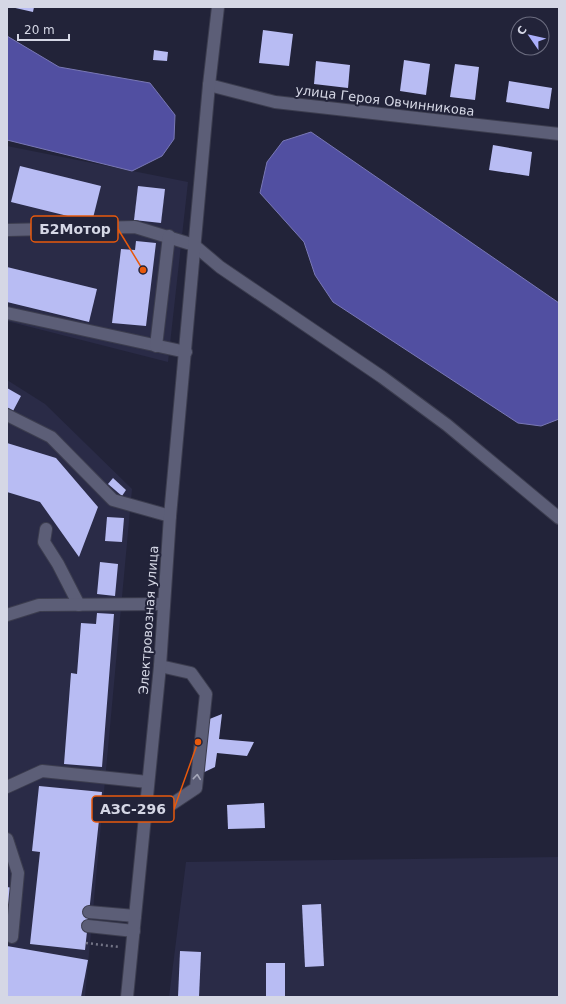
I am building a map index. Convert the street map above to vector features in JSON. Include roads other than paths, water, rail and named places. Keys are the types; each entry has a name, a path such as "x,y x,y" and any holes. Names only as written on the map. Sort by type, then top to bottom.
{"street":[{"name":"Электровозная улица","path":"128,997 145,806 160,666 170,516 186,352 194,245 218,7"},
{"name":"улица Героя Овчинникова","path":"209,86 275,102 559,134"},
{"path":"7,230 135,227 169,236 194,245 220,267 382,377 447,425 559,518"},
{"path":"156,346 169,236"},
{"path":"7,313 186,352"},
{"path":"7,415 52,437 113,500 170,516"},
{"path":"46,529 44,542 79,604"},
{"path":"7,615 39,605 164,604"},
{"path":"145,806 172,804 196,788 206,694 191,673 160,666"},
{"path":"7,787 42,771 148,782"},
{"path":"7,839 18,873 12,937"},
{"path":"89,912 135,916"},
{"path":"88,926 134,932"}],"place":[{"name":"Б2Мотор","path":"143,270"},
{"name":"АЗС-296","path":"198,742"}]}
